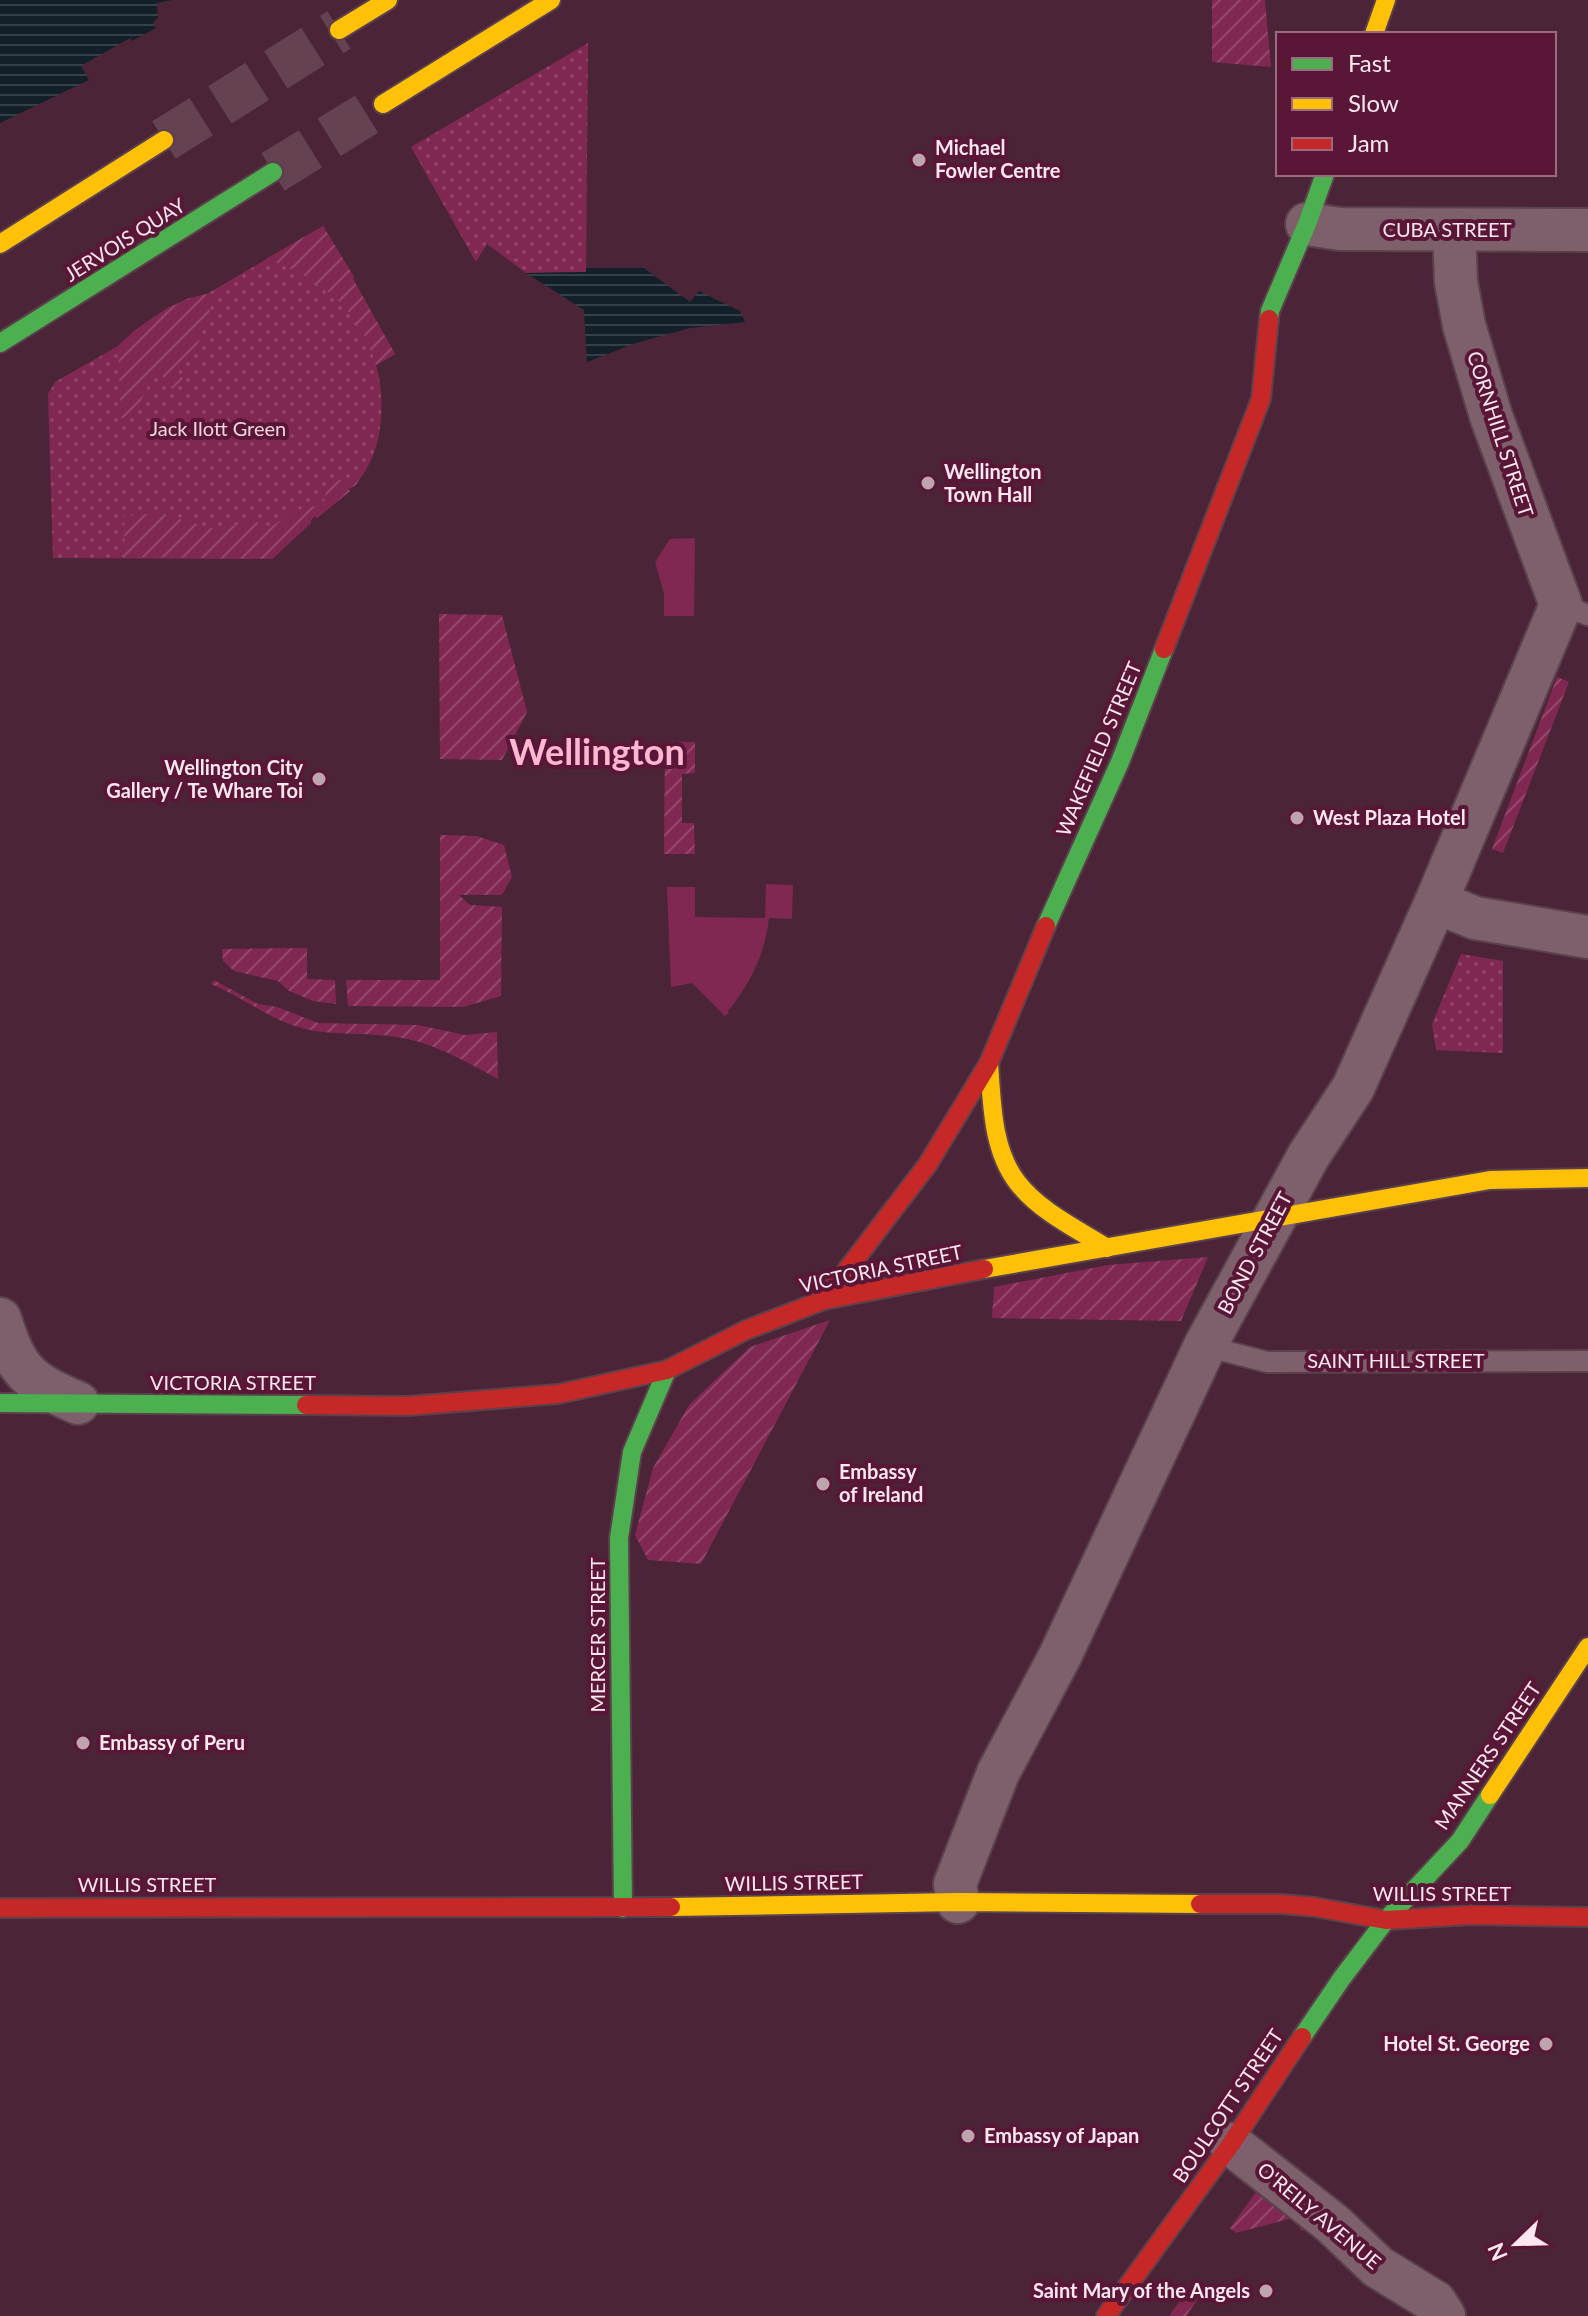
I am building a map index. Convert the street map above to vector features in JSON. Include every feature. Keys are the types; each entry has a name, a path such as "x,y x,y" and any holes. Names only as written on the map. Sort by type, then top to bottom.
{"main road":[{"path":"339,30 388,0"},
{"path":"383,104 551,0"},
{"path":"1375,32 1386,0"},
{"path":"0,244 164,140"},
{"name":"JERVOIS QUAY","path":"0,343 273,172"},
{"name":"WAKEFIELD STREET","path":"824,1300 928,1164 989,1063 1120,762 1261,399 1270,311 1324,176"},
{"path":"989,1063 993,1117 1009,1169 1027,1194 1107,1248"},
{"name":"VICTORIA STREET","path":"0,1403 393,1406 558,1394 667,1370 746,1330 824,1300 1490,1180 1588,1178"},
{"name":"MERCER STREET","path":"623,1908 619,1538 632,1452 667,1370"},
{"name":"MANNERS STREET","path":"1386,1920 1460,1841 1588,1647"},
{"name":"WILLIS STREET","path":"0,1908 623,1908 958,1902 1281,1904 1386,1920 1472,1915 1588,1917"},
{"name":"BOULCOTT STREET","path":"1106,2316 1231,2144 1327,1999 1386,1920"}],"street":[{"name":"CUBA STREET","path":"1307,224 1340,229 1588,230"},
{"name":"CORNHILL STREET","path":"1454,230 1457,290 1491,416 1574,610"},
{"name":"BOND STREET","path":"958,1902 955,1884 1003,1765 1060,1656 1205,1346 1309,1155 1353,1088 1436,902 1574,610"},
{"path":"1436,902 1475,918 1588,937"},
{"path":"0,1319 10,1352 20,1366 40,1386 78,1403"},
{"path":"0,1360 25,1391 0,1390"},
{"name":"O'REILY AVENUE","path":"1231,2144 1333,2224 1378,2267 1435,2302 1444,2316"}],"lane":[{"name":"SAINT HILL STREET","path":"1205,1346 1267,1362 1588,1361"}],"green space":[{"path":"1212,0 1265,0 1271,67 1212,62"},
{"path":"588,43 586,272 526,273 487,244 476,262 411,147"},
{"name":"Jack Ilott Green","path":"323,226 395,354 376,365 381,397 379,432 369,465 360,479 348,489 350,491 317,518 315,516 272,559 53,558 48,394 55,382 118,346 169,307 207,294"},
{"path":"323,226 395,354 376,365 359,327 335,298 304,276 266,259"},
{"path":"207,294 211,321 207,321 195,350 176,368 185,382 172,389 162,376 156,377 137,409 121,419 118,346 159,314"},
{"path":"362,475 356,485 348,489 350,491 317,518 315,516 272,559 125,557 124,516 158,513 221,531 255,521 268,529 293,512 323,506 330,486"},
{"path":"695,538 694,616 664,616 664,593 655,562 670,539"},
{"path":"439,614 502,615 527,712 502,760 440,759"},
{"path":"1557,677 1569,682 1503,853 1492,849"},
{"path":"665,742 695,742 695,773 682,774 682,823 694,823 695,854 664,854"},
{"path":"440,835 476,836 504,845 512,877 502,895 459,895 470,905 502,907 501,996 463,1007 348,1006 346,980 440,980"},
{"path":"766,884 793,885 792,919 769,918 755,968 729,1013 725,1016 692,983 671,987 667,887 695,887 695,917 765,918"},
{"path":"307,948 307,979 335,980 336,1004 313,1001 289,991 278,981 234,971 223,961 222,949"},
{"path":"1461,954 1503,961 1503,1053 1436,1050 1432,1024"},
{"path":"214,980 258,1004 277,1007 318,1023 418,1025 465,1035 497,1032 498,1079 449,1054 411,1040 316,1031 293,1025 211,984"},
{"path":"1208,1257 1181,1321 992,1318 994,1287 1108,1265"},
{"path":"830,1320 701,1564 648,1560 635,1535 653,1468 689,1405 750,1347"},
{"path":"1261,2185 1317,2226 1301,2231 1296,2217 1236,2233 1230,2228"},
{"path":"1200,2296 1186,2316 1169,2316 1180,2301"}],"water":[{"path":"0,0 172,0 157,3 158,18 153,22 156,28 132,41 130,38 81,66 89,80 0,123"},
{"path":"586,268 644,268 690,302 699,291 740,311 745,322 690,328 636,343 587,362 584,310 526,273 586,272"}],"tunnel":[{"path":"164,140 339,30"},
{"path":"273,172 383,104"}],"traffic: fast":[{"path":"0,343 273,172"},
{"path":"1269,319 1324,176"},
{"path":"1046,926 1120,762 1164,649"},
{"path":"623,1908 619,1538 632,1452 667,1370"},
{"path":"0,1403 306,1405"},
{"path":"1302,2037 1386,1920 1460,1841 1490,1795"}],"traffic: slow":[{"path":"339,30 388,0"},
{"path":"383,104 551,0"},
{"path":"1375,32 1386,0"},
{"path":"0,244 164,140"},
{"path":"989,1063 998,1140 1002,1155 1017,1182 1047,1211 1107,1248"},
{"path":"984,1269 1490,1180 1588,1178"},
{"path":"1490,1795 1588,1647"},
{"path":"671,1907 958,1902 1200,1904"}],"traffic: jam":[{"path":"1164,649 1261,399 1269,319"},
{"path":"824,1300 928,1164 989,1063 1046,926"},
{"path":"306,1405 408,1406 558,1394 667,1370 746,1330 824,1300 984,1269"},
{"path":"1200,1904 1281,1904 1386,1920 1472,1915 1588,1917"},
{"path":"0,1908 671,1907"},
{"path":"1106,2316 1231,2144 1302,2037"}],"place":[{"name":"Michael Fowler Centre","path":"919,160"},
{"name":"Wellington Town Hall","path":"928,483"},
{"name":"Wellington City Gallery / Te Whare Toi","path":"319,779"},
{"name":"West Plaza Hotel","path":"1297,818"},
{"name":"Embassy of Ireland","path":"823,1484"},
{"name":"Embassy of Peru","path":"83,1743"},
{"name":"Hotel St. George","path":"1546,2044"},
{"name":"Embassy of Japan","path":"968,2136"},
{"name":"Saint Mary of the Angels","path":"1266,2291"}],"district":[{"name":"Wellington","path":"597,752"}]}
